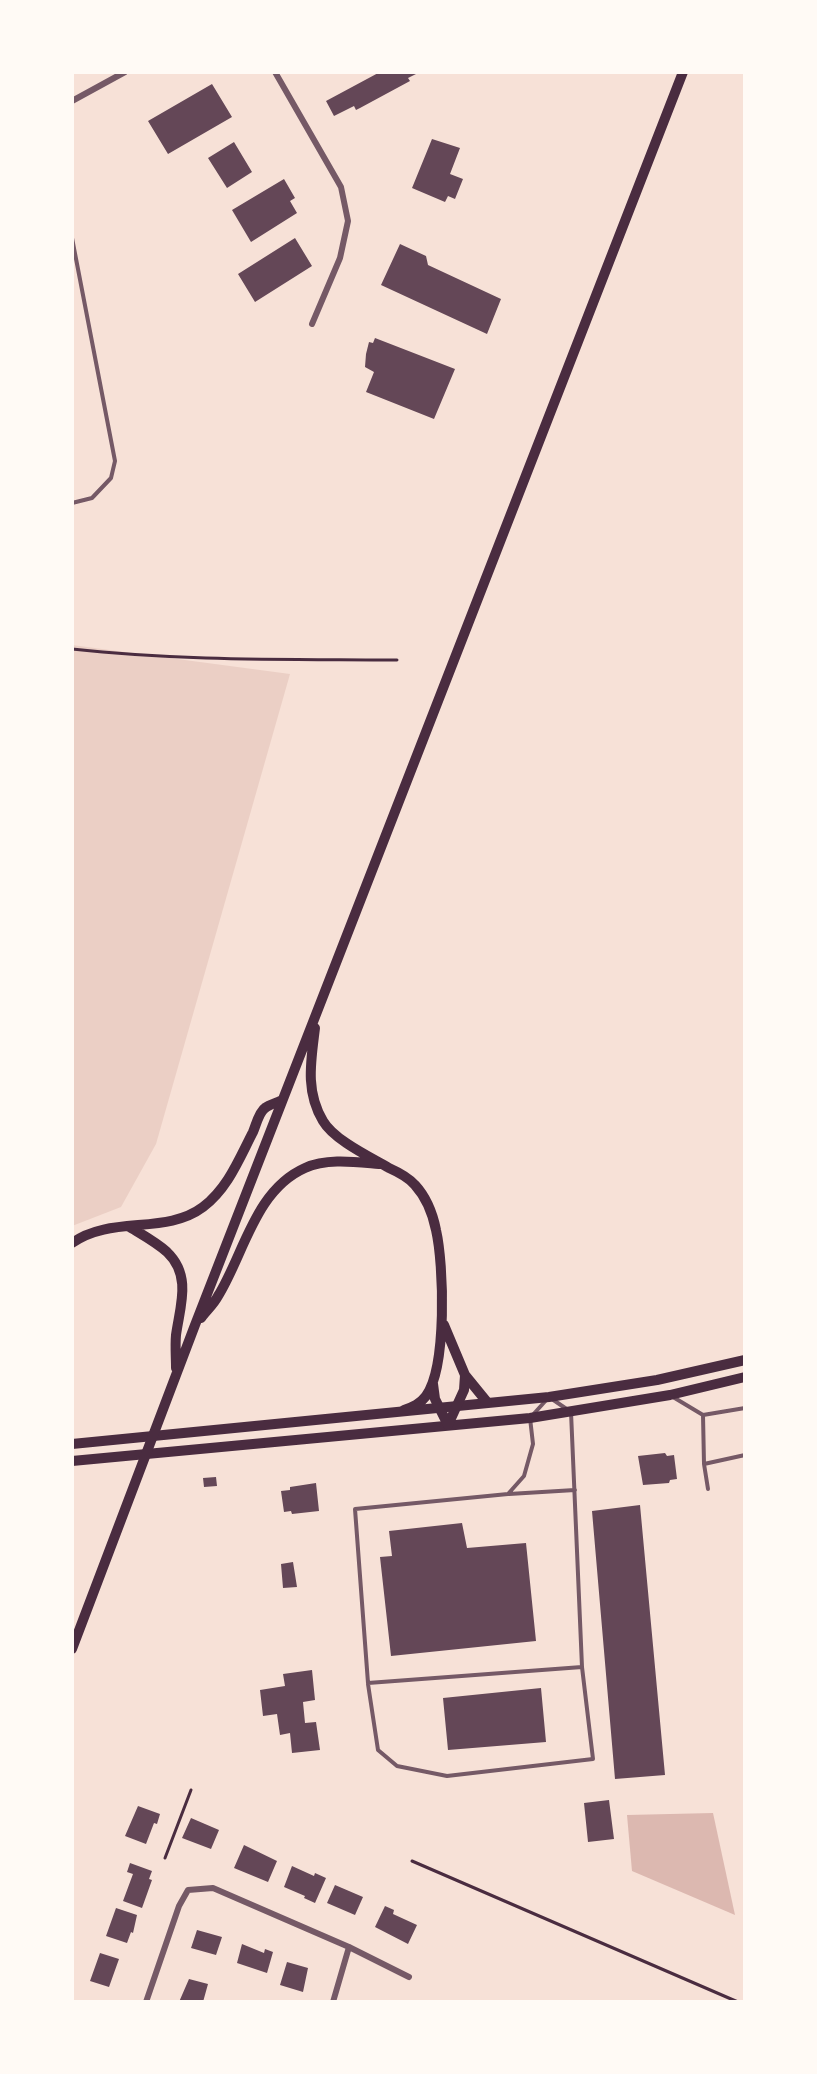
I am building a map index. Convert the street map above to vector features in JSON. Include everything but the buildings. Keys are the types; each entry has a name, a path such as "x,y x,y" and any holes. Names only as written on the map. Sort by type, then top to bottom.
{"main road":[{"path":"72,1649 282,1100 683,72"},
{"path":"316,1016 310,1086 324,1123 335,1136 414,1184 426,1201 436,1229 443,1322 433,1381 427,1395 418,1404 404,1410"},
{"path":"72,1244 81,1237 96,1231 182,1218 201,1209 219,1192 234,1171 264,1109 282,1100"},
{"path":"195,1325 218,1298 263,1206 280,1184 306,1167 326,1163 382,1164"},
{"path":"128,1226 168,1252 178,1269 183,1285 183,1306 176,1337 177,1375"},
{"path":"443,1322 465,1375 487,1402"},
{"path":"72,1444 549,1397 657,1380 745,1360"},
{"path":"448,1425 464,1390 465,1375"},
{"path":"72,1461 530,1418 670,1395 745,1377"},
{"path":"433,1381 438,1407 448,1425"}],"street":[{"path":"72,101 125,72"},
{"path":"275,72 341,187 348,221 340,258 312,324"},
{"path":"147,2002 179,1906 188,1890 213,1888 349,1947 409,1977"},
{"path":"333,2002 349,1947"}],"lane":[{"path":"72,238 115,461 111,478 92,498 72,503"},
{"path":"670,1395 703,1415 745,1408"},
{"path":"508,1494 524,1476 533,1444 530,1418 549,1397 571,1412 574,1440 582,1667 593,1759 447,1776 397,1766 378,1750 368,1683 355,1509 575,1490"},
{"path":"703,1415 704,1464 708,1489"},
{"path":"704,1464 745,1455"},
{"path":"368,1683 582,1667"}],"path":[{"path":"72,649 221,658 397,660"},
{"path":"165,1857 191,1790"},
{"path":"412,1861 738,2002"}],"shaded area":[{"path":"72,645 290,674 156,1144 121,1207 72,1226"},
{"path":"713,1813 735,1915 632,1871 627,1815"}]}
